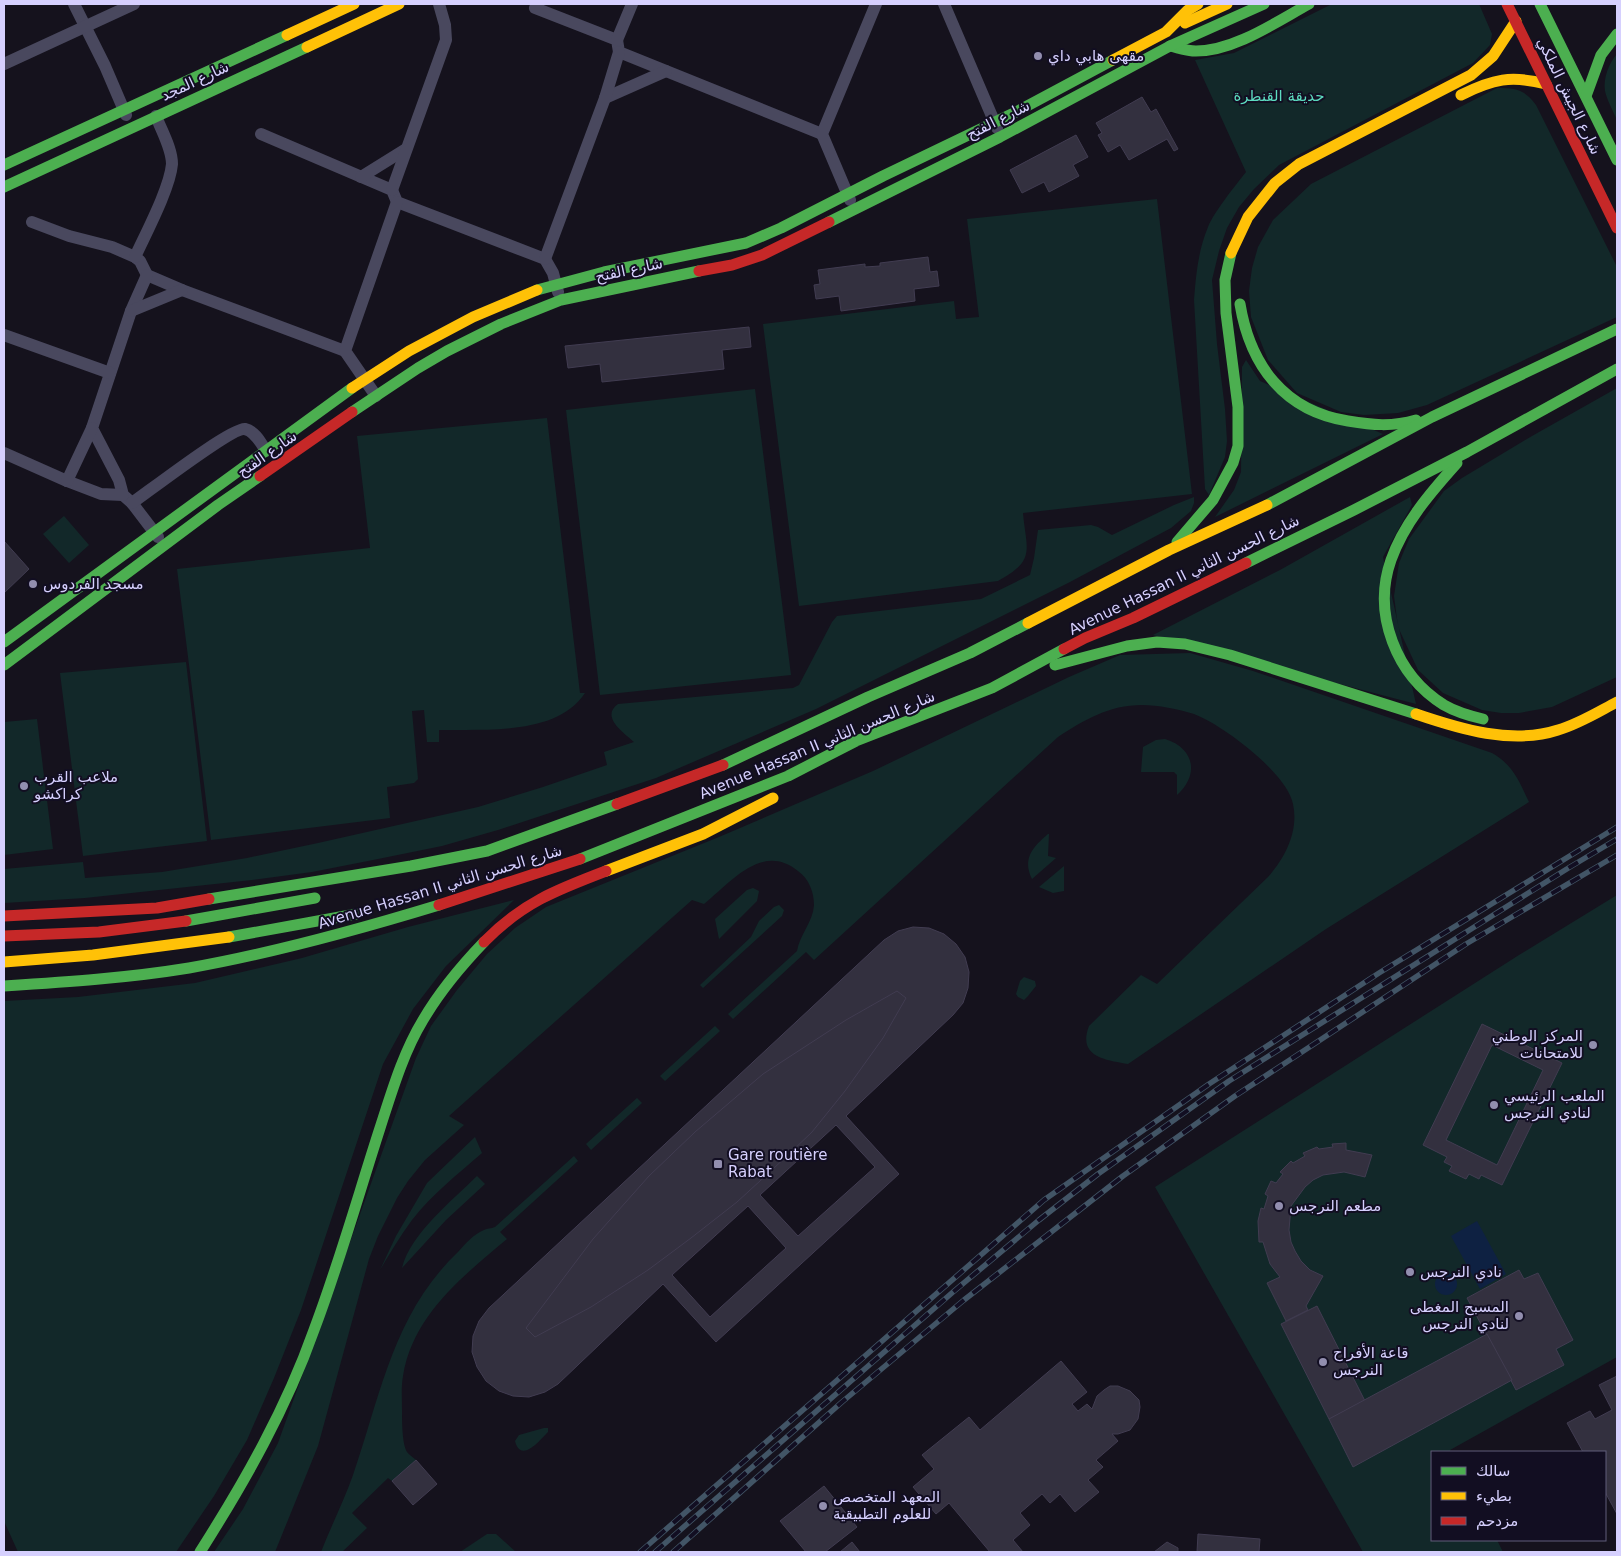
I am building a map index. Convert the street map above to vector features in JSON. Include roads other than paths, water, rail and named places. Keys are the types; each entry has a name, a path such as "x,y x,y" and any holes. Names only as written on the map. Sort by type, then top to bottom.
{"main road":[{"name":"شارع المجد","path":"4,165 354,4"},
{"name":"شارع المجد","path":"4,187 386,6 400,4"},
{"name":"شارع الفتح","path":"4,642 365,379 410,351 473,317 530,292 613,270 746,243 781,228 995,122 1166,32 1188,10 1198,4"},
{"path":"1166,32 1227,4"},
{"name":"شارع الفتح","path":"4,666 218,505 376,396 447,351 501,324 561,300 732,265 762,255 1000,137 1170,46 1264,4"},
{"path":"1170,46 1198,52 1217,48 1242,39 1309,4"},
{"name":"شارع الجيش الملكي","path":"1507,4 1617,228"},
{"name":"شارع الجيش الملكي","path":"1540,4 1617,160"},
{"path":"1169,550 1213,500 1233,464 1238,446 1238,407 1226,313 1225,280 1230,256 1248,217 1275,183 1299,164 1460,82 1477,71 1501,47 1516,21"},
{"path":"1586,96 1607,44 1617,34"},
{"path":"1449,101 1484,84 1500,79 1515,77 1546,84"},
{"path":"682,256 684,274"},
{"path":"1240,290 1242,320 1256,360 1290,398 1326,417 1374,425 1394,425 1432,417"},
{"name":"Avenue Hassan II شارع الحسن الثاني","path":"4,916 157,908 411,866 487,851 730,763 868,697 970,653 1169,550 1275,501 1432,417 1617,329"},
{"name":"Avenue Hassan II شارع الحسن الثاني","path":"4,986 100,979 188,968 248,956 306,943 400,917 584,858 714,807 788,776 856,742 992,688 1085,638 1133,618 1354,510 1467,452 1617,369"},
{"path":"1467,452 1432,492 1410,524 1391,560 1385,579 1384,601 1387,625 1393,644 1411,676 1443,704 1467,715 1494,721"},
{"path":"1028,670 1075,660 1117,647 1148,642 1173,643 1212,649 1442,724 1501,736 1550,732 1578,722 1617,702"},
{"path":"865,750 909,721"},
{"path":"200,1552 277,1420 305,1357 332,1280 399,1070 414,1035 433,1004 499,927 537,900 554,891 703,834 780,794"},
{"path":"407,878 487,851"},
{"path":"396,906 514,882"},
{"path":"4,936 100,932 150,926 211,918 324,896"},
{"path":"4,962 66,958 162,947 298,926 367,912"}],"street":[{"path":"74,4 105,66 130,127"},
{"path":"4,64 134,4"},
{"path":"345,351 394,196 406,149 446,40 445,25 438,4"},
{"path":"544,259 605,98 618,46 632,4"},
{"path":"822,134 876,4"},
{"path":"944,4 1000,137"},
{"path":"535,8 618,46 666,71 822,134 855,209"},
{"path":"605,98 666,71"},
{"path":"135,257 163,194 172,163 170,151 156,116"},
{"path":"261,134 361,177 394,196 544,259 553,273 561,300"},
{"path":"361,177 406,149"},
{"path":"32,222 69,236 112,247 135,257 140,261 147,275 345,351 376,396"},
{"path":"67,481 92,428 132,311 147,275"},
{"path":"132,311 182,290"},
{"path":"4,335 110,373"},
{"path":"92,428 127,499 164,545"},
{"path":"4,453 101,494 127,499 238,430 245,429 252,432 266,451"}],"water":[{"path":"1477,1221 1506,1274 1480,1289 1451,1236"},
{"path":"1446,1273 1454,1276 1457,1284 1454,1292 1446,1295 1438,1292 1435,1284 1438,1276"}],"railway":[{"path":"640,1552 1044,1200 1209,1084 1379,973 1617,827"},
{"path":"655,1552 953,1292 1039,1220 1098,1174 1229,1081 1617,839"},
{"path":"673,1552 842,1402 964,1300 1123,1176 1235,1096 1466,944 1617,855"}],"place":[{"name":"مقهى هابي داي","path":"1038,56"},
{"name":"مسجد الفردوس","path":"33,584"},
{"name":"ملاعب القرب كراكشو","path":"24,786"},
{"name":"المركز الوطني للامتحانات","path":"1593,1045"},
{"name":"الملعب الرئيسي لنادي النرجس","path":"1494,1105"},
{"name":"Gare routière Rabat","path":"718,1164"},
{"name":"مطعم النرجس","path":"1279,1206"},
{"name":"نادي النرجس","path":"1410,1272"},
{"name":"المسبح المغطى لنادي النرجس","path":"1519,1316"},
{"name":"قاعة الأفراح النرجس","path":"1323,1362"},
{"name":"المعهد المتخصص للعلوم التطبيقية","path":"823,1506"}],"park label":[{"name":"حديقة القنطرة","path":"1279,96"}]}
